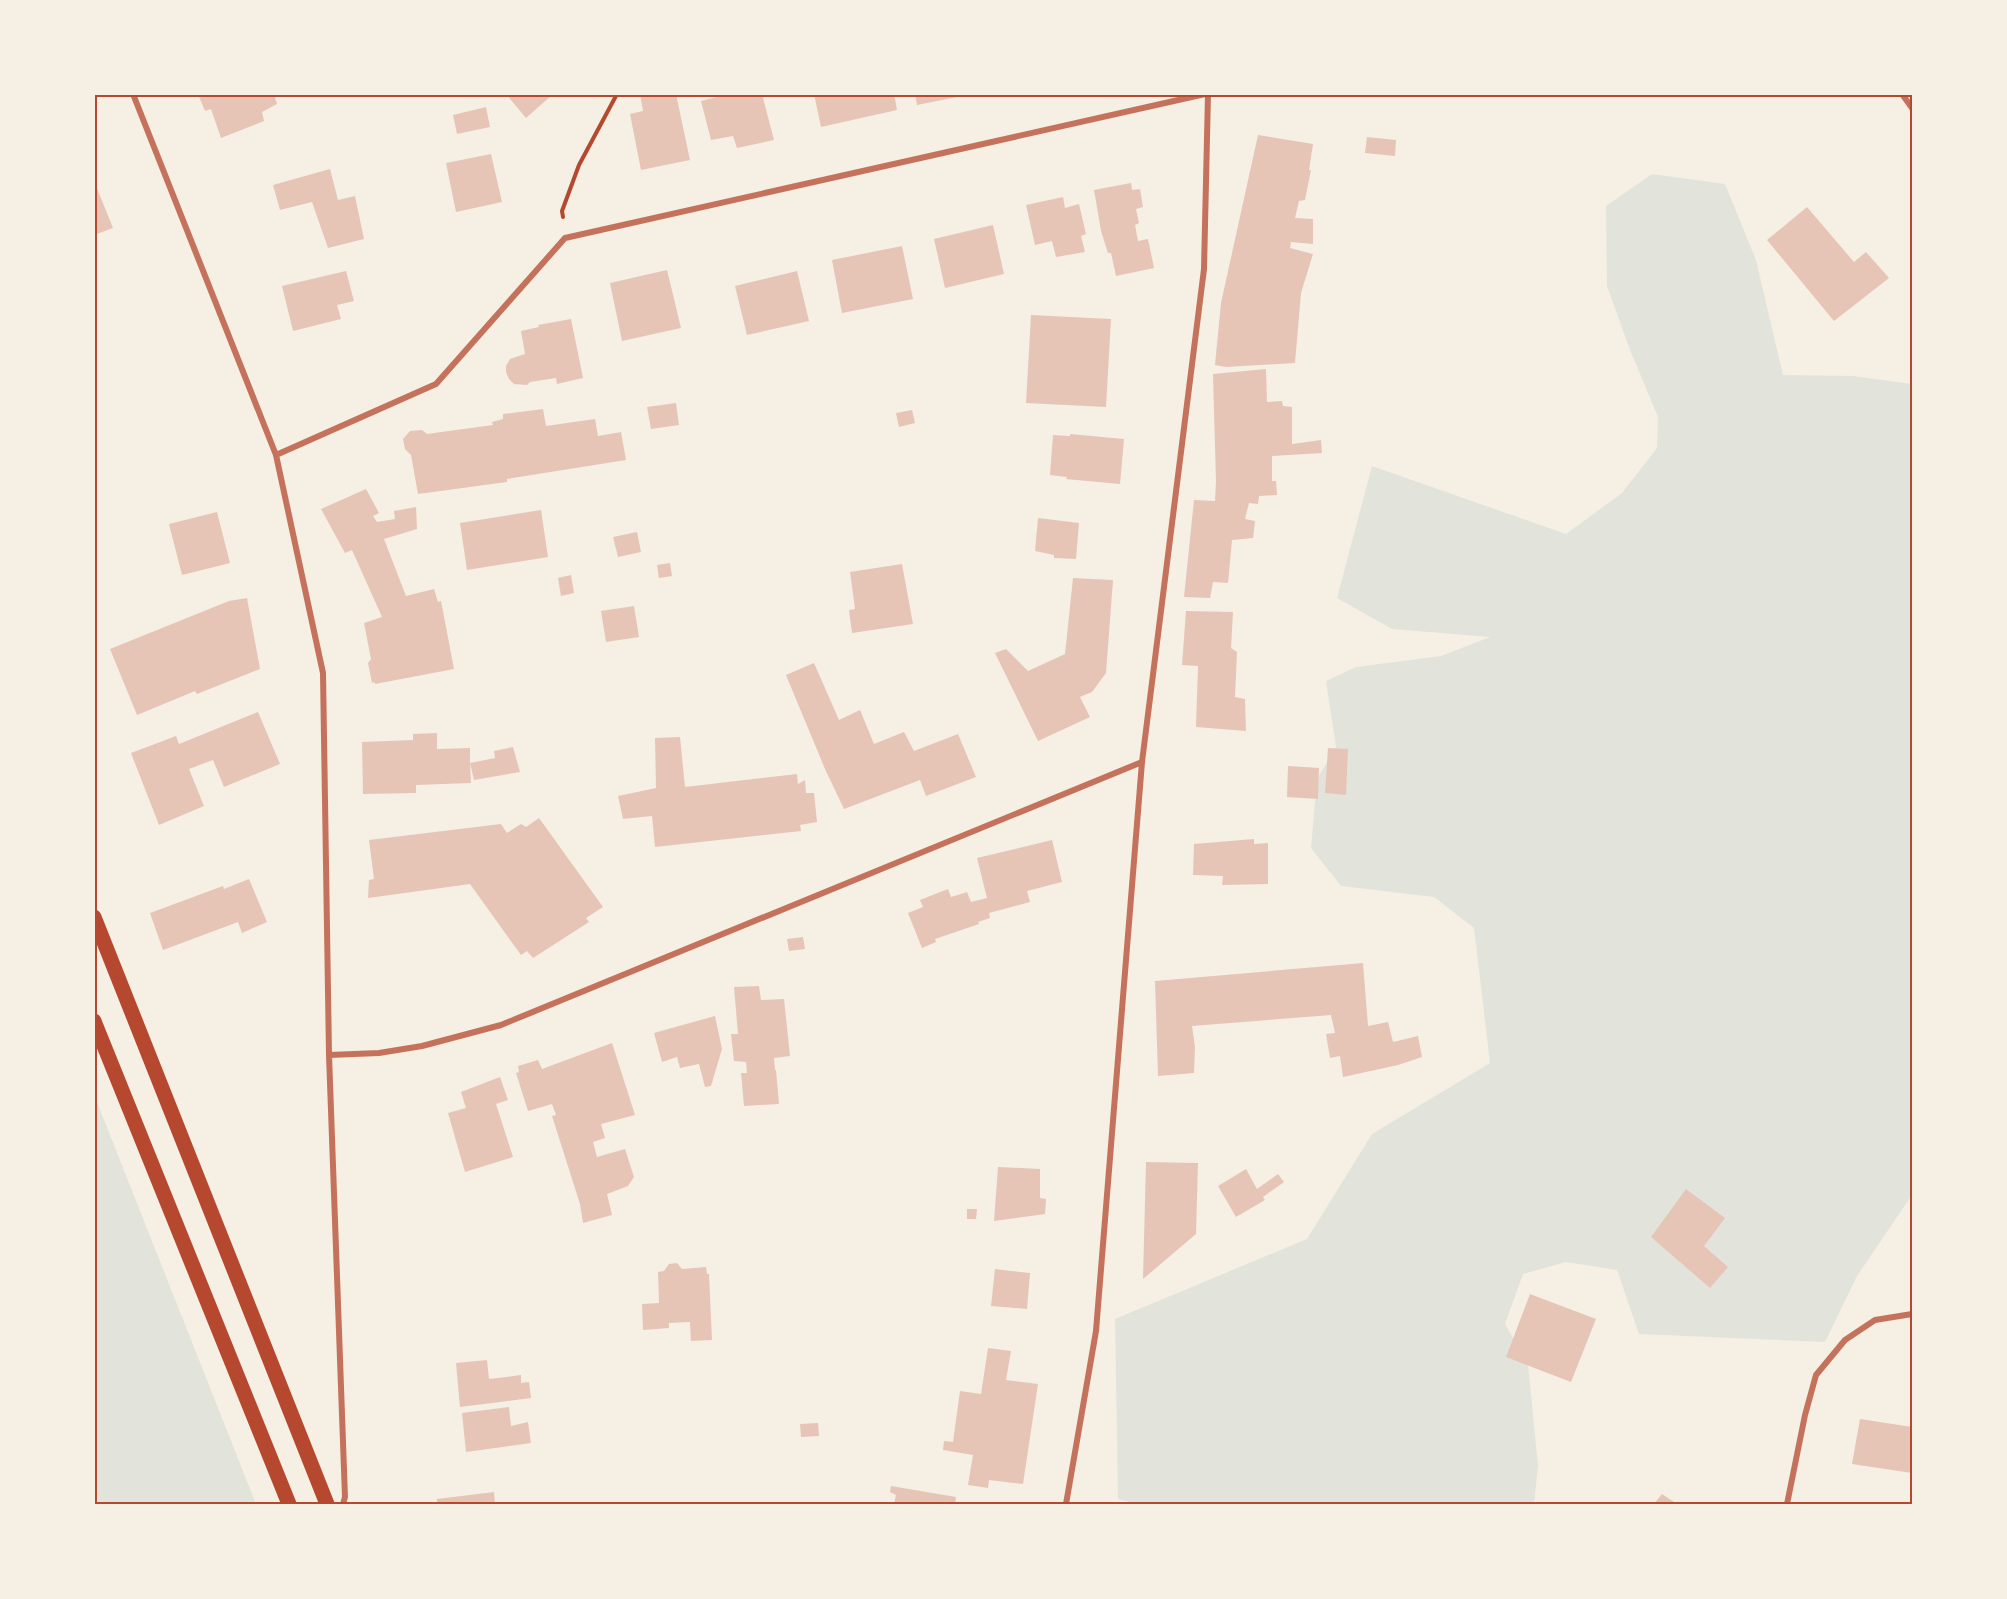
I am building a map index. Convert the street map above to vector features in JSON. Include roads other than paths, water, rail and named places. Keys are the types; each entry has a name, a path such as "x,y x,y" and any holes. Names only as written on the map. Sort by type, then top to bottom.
{"main road":[{"path":"94,917 327,1504"},
{"path":"94,1021 289,1504"}],"street":[{"path":"133,94 276,455 323,673 329,1055 345,1497 343,1504"},
{"path":"276,455 436,384 565,238 1206,94 1204,269 1142,762 1096,1331 1066,1504"},
{"path":"1902,94 1912,108"},
{"path":"329,1055 379,1053 422,1046 501,1025 1142,762"},
{"path":"1787,1504 1805,1415 1816,1375 1845,1340 1875,1320 1912,1314"}]}
